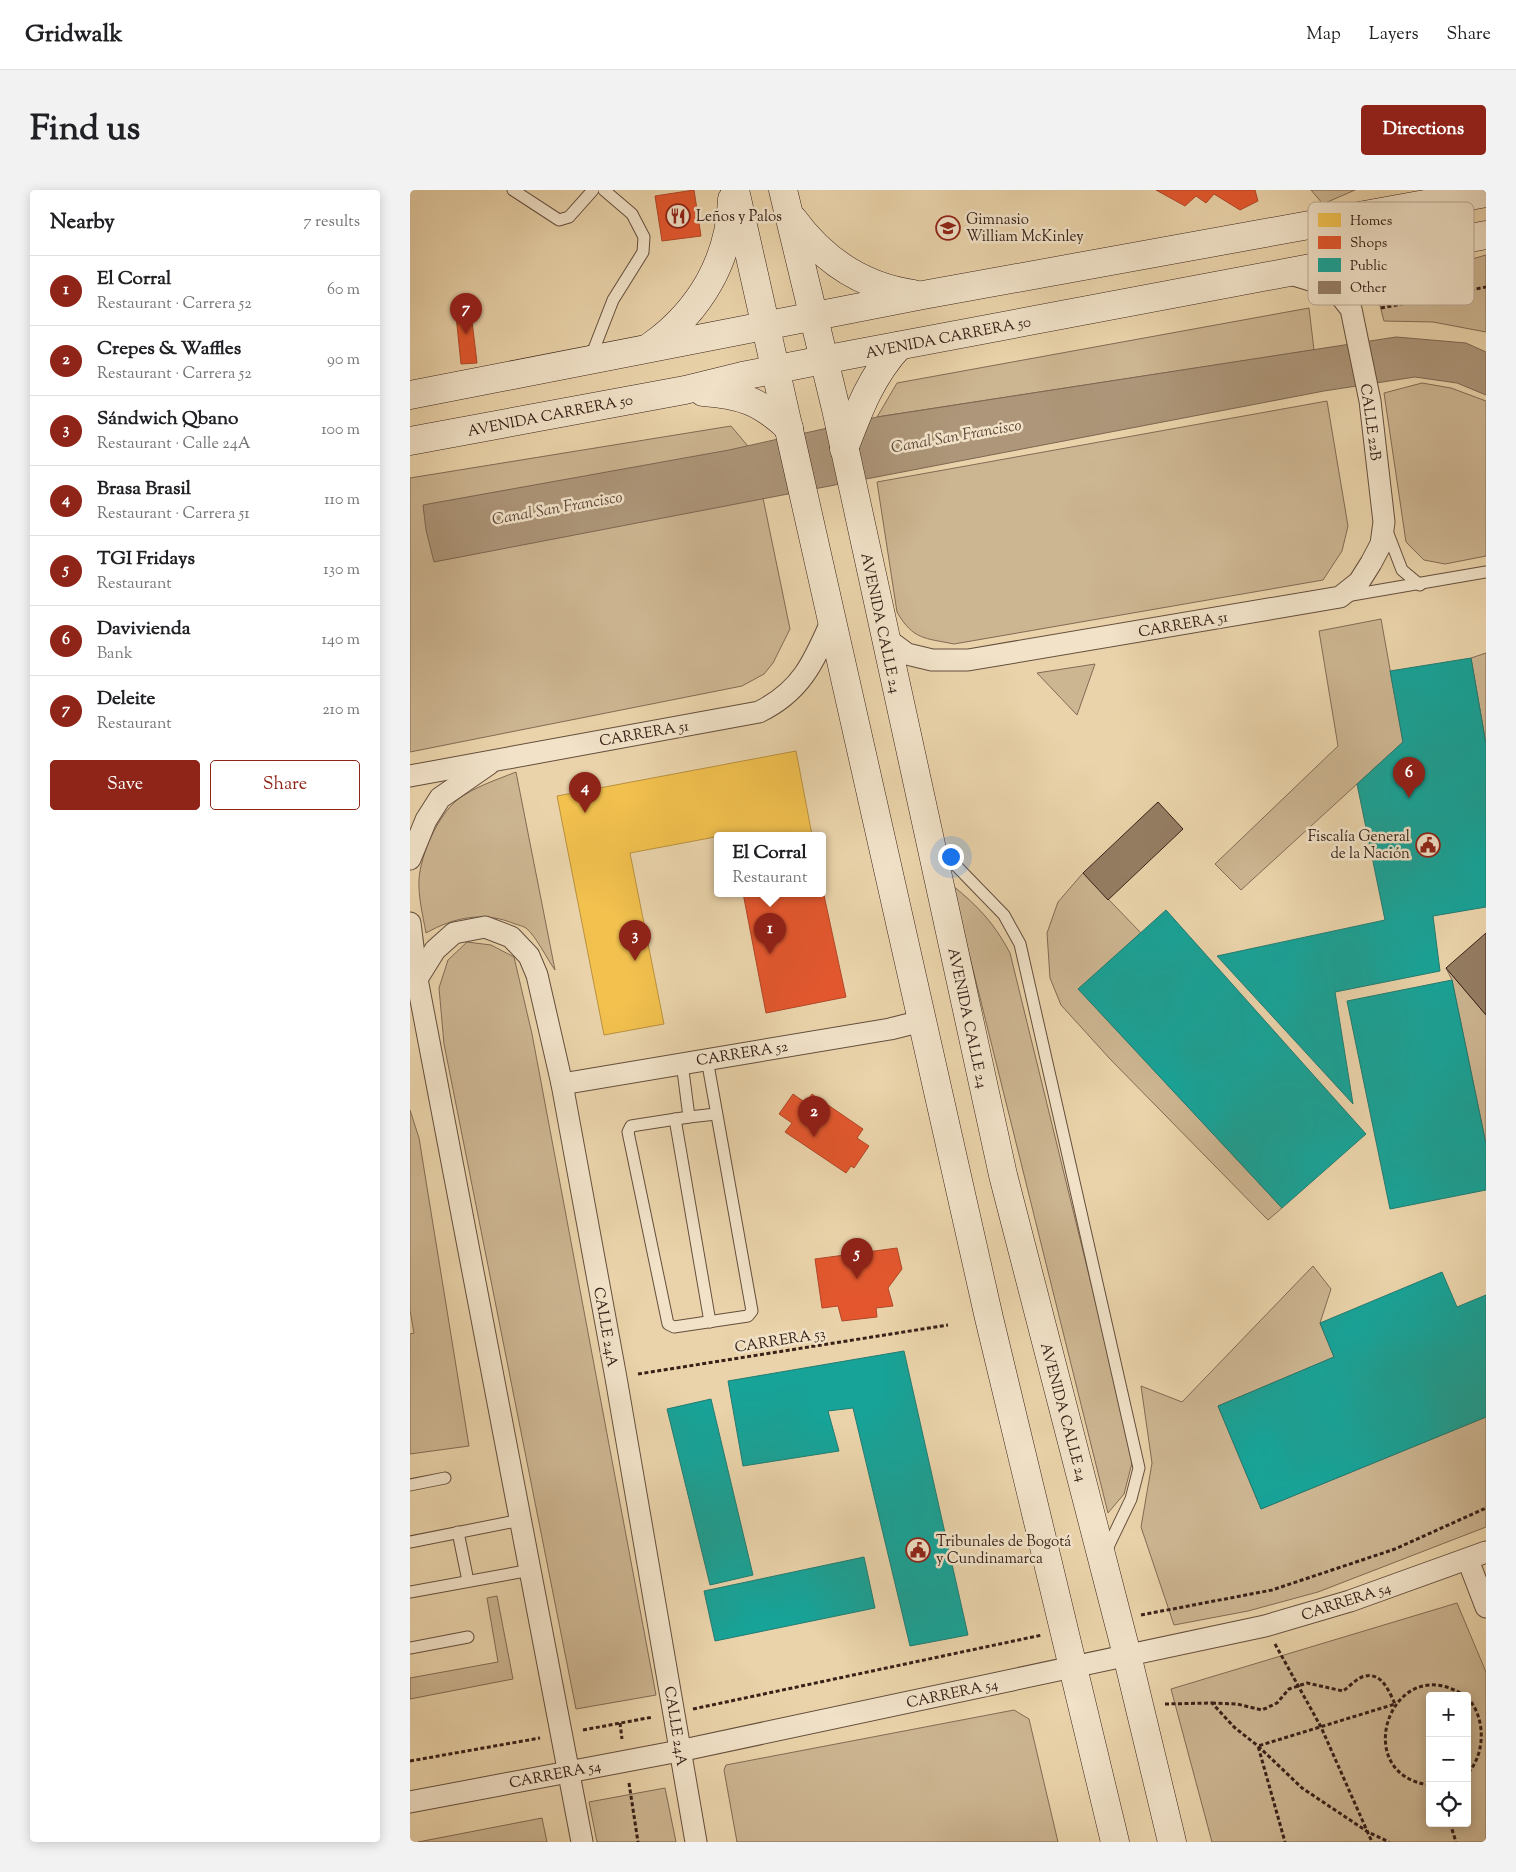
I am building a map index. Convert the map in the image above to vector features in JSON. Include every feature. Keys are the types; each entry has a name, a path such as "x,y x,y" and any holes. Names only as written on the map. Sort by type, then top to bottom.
{"main road":[{"path":"646,349 683,320 710,283 722,254 734,190"},
{"path":"734,190 989,1318 1115,1842"},
{"path":"1437,202 1486,193"},
{"path":"786,202 820,251 840,266 880,286 923,296"},
{"name":"AVENIDA CALLE 24","path":"786,202 836,408 851,485 1002,1175 1127,1655 1172,1842"},
{"path":"410,395 923,296 1308,226"},
{"name":"AVENIDA CARRERA 50","path":"410,442 685,390 824,360 1308,268"},
{"path":"844,450 877,372 899,346"},
{"path":"685,390 723,392 740,396 756,402 789,428"}],"street":[{"name":"CALLE 22B","path":"1287,272 1308,280"},
{"name":"CALLE 22B","path":"1340,597 1358,582 1371,563 1380,544 1384,522 1370,401 1357,331 1351,309 1348,305"},
{"name":"CARRERA 51","path":"884,637 906,654 932,660 968,660 1340,597"},
{"name":"CARRERA 51","path":"410,776 759,712 790,693 811,667 832,620"},
{"path":"410,859 426,820 440,798 495,760"},
{"path":"410,924 417,979 582,1842"},
{"name":"CALLE 24A","path":"417,979 435,950 454,933 485,927 511,938 529,956 538,976 562,1084 616,1378 696,1842"},
{"name":"CARRERA 52","path":"562,1084 707,1058 890,1029 922,1021"},
{"path":"1477,1556 1486,1607"},
{"name":"CARRERA 54","path":"410,1802 679,1751 1265,1626 1350,1601 1477,1556"}],"lane":[{"path":"513,190 559,220 569,217 593,190"},
{"path":"589,360 613,300 643,252 644,237 632,214 604,190"},
{"path":"1384,522 1402,570 1420,584"},
{"name":"CARRERA 51","path":"1340,597 1486,572"},
{"path":"928,836 1004,915 1020,944 1139,1468 1131,1499 1102,1559"},
{"path":"707,1058 752,1311 748,1316 674,1327 668,1324 628,1132 631,1126 716,1114"},
{"path":"682,1063 689,1117"},
{"path":"674,1119 710,1322"},
{"path":"410,1485 445,1478"},
{"path":"410,1542 521,1520"},
{"path":"458,1532 468,1581"},
{"path":"410,1592 531,1570"},
{"path":"410,1648 468,1637"}],"path":[{"path":"1380,308 1395,305"},
{"name":"CARRERA 53","path":"616,1378 948,1325"},
{"path":"1142,1615 1272,1590 1395,1549 1486,1508"},
{"path":"1265,1626 1321,1727 1372,1842"},
{"path":"410,1762 674,1713 1030,1638"},
{"path":"1165,1704 1237,1704 1262,1710 1277,1703 1289,1689 1297,1685 1315,1683 1343,1691 1362,1677 1370,1676 1378,1678 1386,1685 1396,1704"},
{"path":"1426,1784 1407,1777 1395,1766 1387,1751 1384,1735 1387,1718 1396,1704 1408,1693 1423,1686 1440,1686 1459,1692"},
{"path":"1471,1702 1480,1712 1485,1728 1485,1744 1479,1760 1471,1769"},
{"path":"1212,1703 1234,1727 1258,1746 1302,1788 1368,1832 1389,1842"},
{"path":"1258,1746 1396,1704"},
{"path":"1258,1746 1285,1842"},
{"path":"1451,1827 1456,1842"}],"shaded area":[{"path":"1311,190 1355,190 1328,202 1321,202"},
{"path":"1486,255 1486,332 1433,322 1384,321 1380,305 1474,305 1474,258"},
{"path":"1309,308 1314,350 877,417 897,383"},
{"path":"1422,383 1451,388 1486,401 1486,556 1445,564 1424,560 1406,542 1384,393"},
{"path":"1327,401 1348,526 1342,551 1323,580 954,644 927,639 914,633 897,612 877,482"},
{"path":"731,426 747,445 763,498 790,629 773,663 764,674 742,686 410,752 410,478"},
{"path":"1381,619 1403,742 1241,890 1215,864 1338,746 1319,631"},
{"path":"1486,653 1486,744 1471,658"},
{"path":"1095,664 1077,715 1037,673"},
{"path":"516,772 555,970 526,928 504,920 481,917 470,918 448,923 426,933 420,900 419,879 420,869 431,836 443,816 457,800 485,784"},
{"path":"1083,873 1141,933 1079,989 1282,1208 1268,1220 1110,1059 1061,1005 1050,978 1047,933 1058,902"},
{"path":"952,885 985,916 1010,953 1120,1402 1132,1463 1124,1494 1108,1513"},
{"path":"467,942 491,945 514,957 532,1034 656,1695 576,1709 444,1044 439,988 448,960"},
{"path":"1446,968 1486,1015 1486,1144 1452,980"},
{"path":"410,1110 419,1138 469,1446 410,1454 410,1334 414,1333 410,1310"},
{"path":"1313,1266 1331,1289 1320,1323 1334,1357 1218,1406 1261,1509 1486,1417 1486,1527 1318,1592 1248,1611 1174,1625 1141,1527 1152,1463 1141,1386 1182,1402"},
{"path":"497,1596 513,1679 410,1699 410,1678 498,1662 487,1598"},
{"path":"1457,1603 1486,1672 1486,1842 1212,1842 1171,1689"},
{"path":"1014,1710 1029,1719 1058,1842 737,1842 724,1770 726,1765"},
{"path":"665,1788 676,1842 597,1842 589,1802"},
{"path":"542,1818 547,1842 418,1842"}],"water":[{"name":"Canal San Francisco","path":"1396,337 1466,343 1486,352 1486,395 1457,383 1415,377 1324,391 434,562 426,530 423,505 729,450 877,417"}],"building: Homes":[{"path":"796,751 811,832 714,832 714,837 630,853 664,1024 604,1035 557,796"}],"building: Shops":[{"name":"Leños y Palos","path":"694,190 701,236 662,241 655,196"},
{"path":"1156,190 1255,190 1258,201 1240,210 1214,194 1206,203 1196,196 1185,206"},
{"path":"470,304 477,363 461,364 455,306"},
{"path":"744,897 824,897 846,997 766,1013"},
{"path":"793,1094 806,1103 812,1094 863,1129 857,1138 869,1146 854,1168 851,1166 846,1173 785,1132 792,1123 779,1114"},
{"path":"897,1248 902,1269 888,1288 893,1306 876,1308 877,1317 842,1321 838,1306 822,1308 815,1259"}],"building: Public":[{"name":"Fiscalía General de la Nación","path":"1471,658 1486,744 1486,907 1433,916 1440,971 1335,992 1353,1104 1217,956 1385,920 1357,784 1403,742 1390,671"},
{"path":"1166,910 1366,1134 1282,1208 1078,989"},
{"path":"1452,980 1486,1144 1486,1190 1390,1209 1347,1001"},
{"path":"1442,1272 1457,1307 1486,1295 1486,1417 1261,1509 1218,1406 1334,1357 1320,1323"},
{"name":"Tribunales de Bogotá y Cundinamarca","path":"904,1351 968,1635 910,1646 853,1408 828,1411 839,1451 743,1466 728,1381"},
{"path":"711,1399 753,1575 710,1585 667,1409"},
{"path":"864,1557 875,1608 715,1641 704,1591"}],"building: Other":[{"path":"1158,802 1183,829 1108,900 1083,873"},
{"path":"1486,933 1486,1015 1446,968"}],"place":[{"name":"Leños y Palos","path":"678,216"},
{"name":"Gimnasio William McKinley","path":"948,228"},
{"name":"Deleite","path":"466,334"},
{"name":"Davivienda","path":"1409,798"},
{"name":"Brasa Brasil","path":"585,813"},
{"name":"Fiscalía General de la Nación","path":"1428,845"},
{"name":"El Corral","path":"770,954"},
{"name":"Sándwich Qbano","path":"635,961"},
{"name":"Crepes & Waffles","path":"814,1137"},
{"name":"TGI Fridays","path":"857,1279"},
{"name":"Tribunales de Bogotá y Cundinamarca","path":"918,1550"}]}
